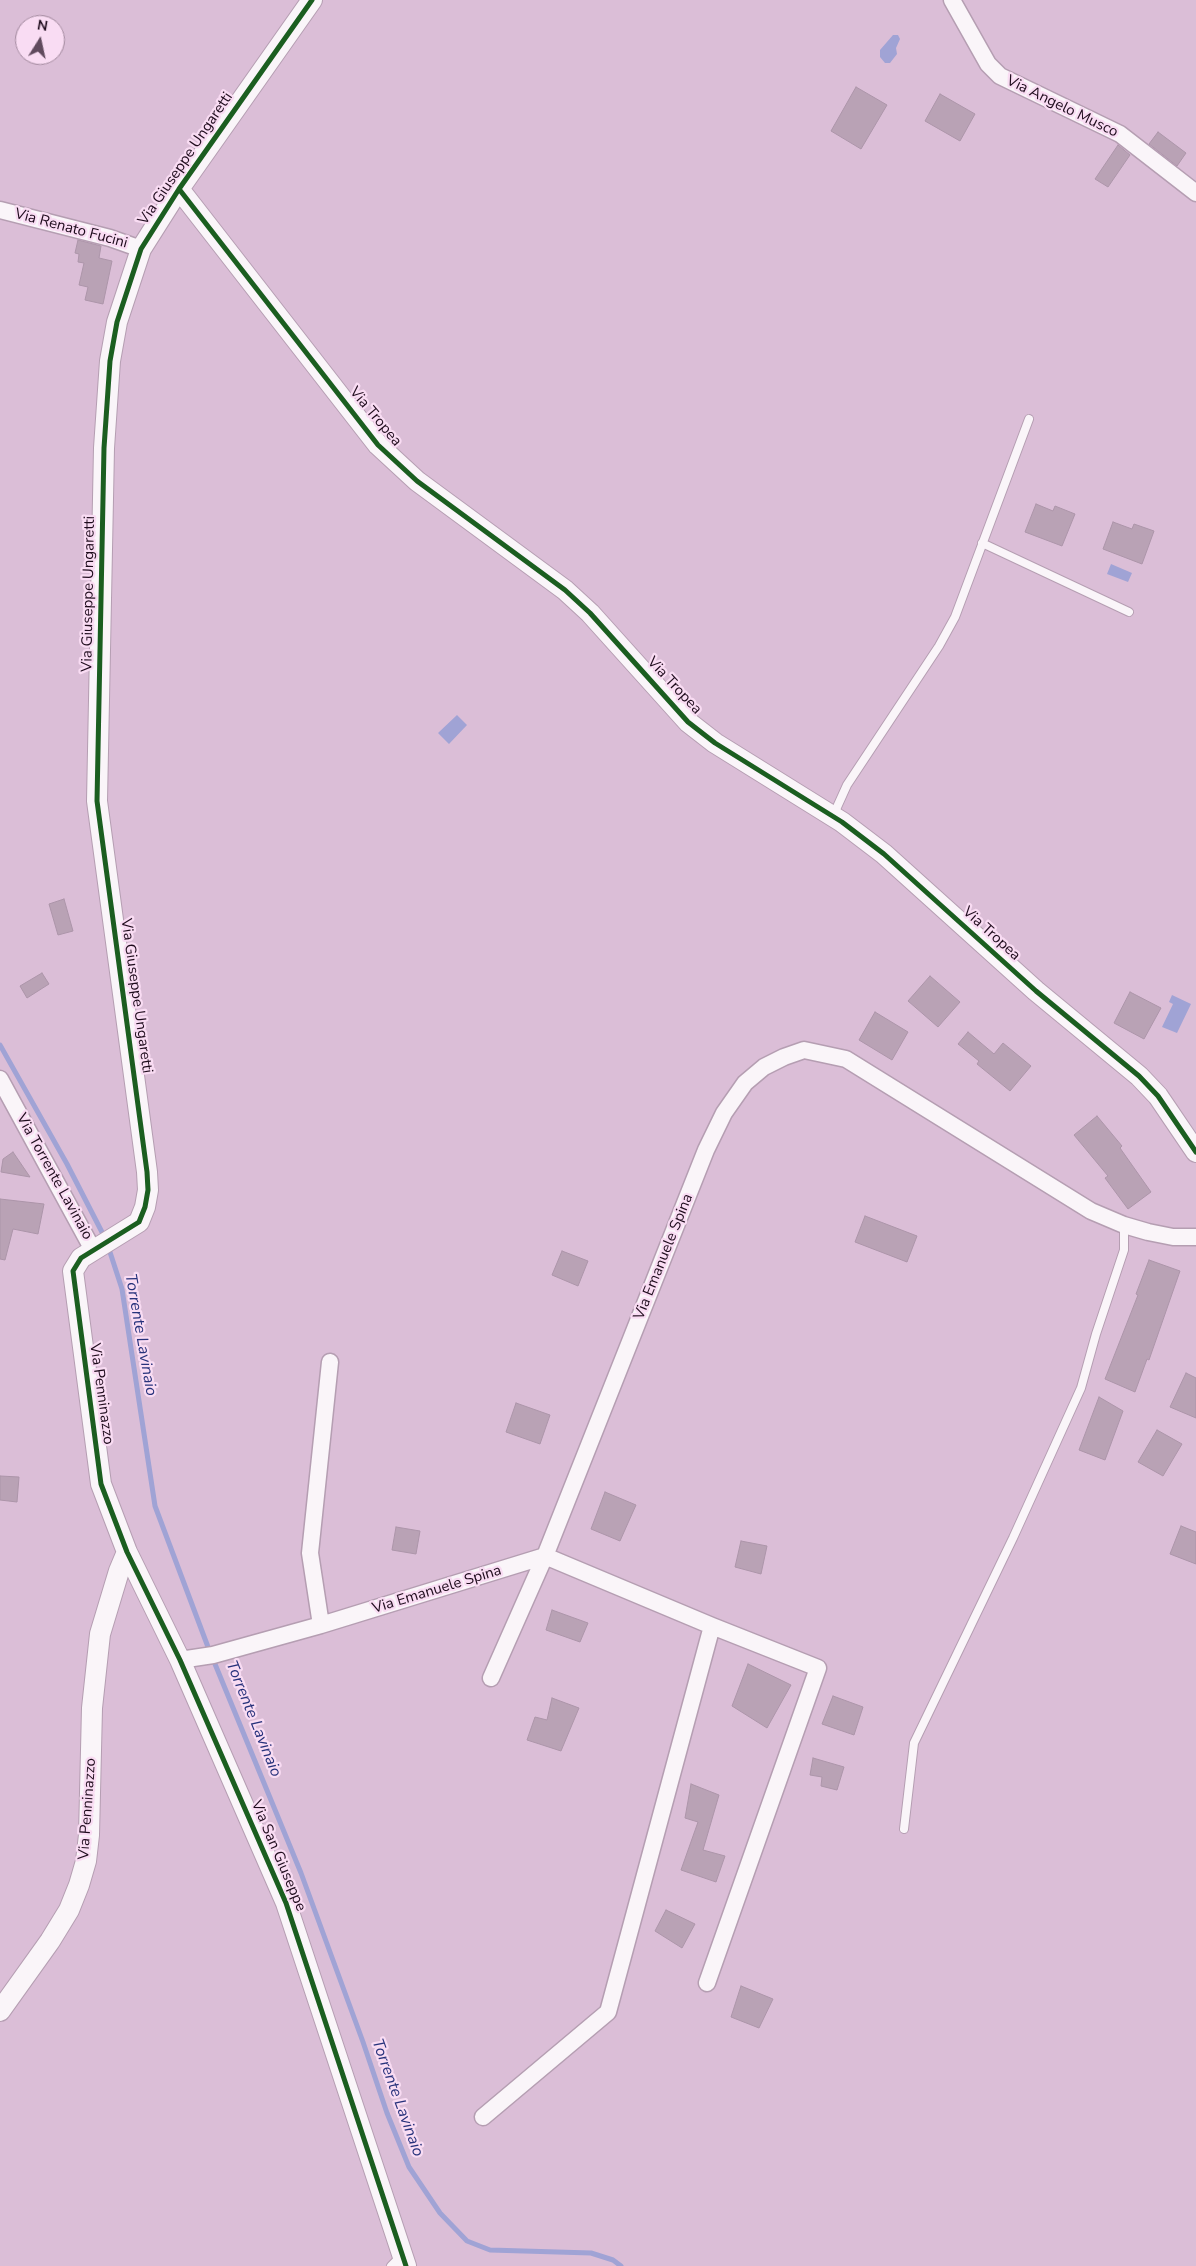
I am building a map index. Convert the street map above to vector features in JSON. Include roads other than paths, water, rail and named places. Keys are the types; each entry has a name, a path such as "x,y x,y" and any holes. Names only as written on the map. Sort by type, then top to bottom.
{"street":[{"name":"Via Giuseppe Ungaretti","path":"96,1248 139,1222 145,1207 148,1190 97,801 104,448 110,361 120,314 141,249 179,189 312,0"},
{"name":"Via Angelo Musco","path":"952,0 988,64 1000,76 1120,134 1196,193"},
{"name":"Via Tropea","path":"179,189 378,445 417,481 565,590 590,613 688,722 716,742 833,816 884,854 1036,991 1139,1076 1158,1096 1196,1152"},
{"name":"Via Renato Fucini","path":"0,210 110,238 141,249"},
{"name":"Via Emanuele Spina","path":"180,1660 213,1655 321,1625 546,1556 706,1150 724,1113 744,1083 764,1067 804,1050 846,1059 1091,1211 1124,1225 1173,1237 1196,1237"},
{"name":"Via Torrente Lavinaio","path":"0,1079 96,1248"},
{"name":"Via Penninazzo","path":"0,2011 50,1941 69,1910 80,1885 86,1861 89,1835 92,1708 100,1634 118,1571 127,1552 101,1484 75,1297 73,1271 81,1258 96,1248"},
{"path":"321,1625 310,1553 330,1362"},
{"name":"Via San Giuseppe","path":"127,1552 180,1660 286,1903 400,2262"},
{"path":"491,1678 546,1556 712,1626 818,1668 707,1982"},
{"path":"482,2117 608,2012 712,1626"}],"lane":[{"path":"833,816 847,786 939,646 955,618 1029,419"},
{"path":"982,543 1129,612"},
{"path":"904,1829 914,1743 1013,1538 1081,1388 1096,1334 1124,1250 1124,1225"}],"water":[{"path":"893,35 898,35 900,39 896,48 897,54 890,63 885,63 880,57 880,50"},
{"path":"1111,564 1132,573 1128,582 1107,574"},
{"path":"457,715 467,725 449,744 438,733"},
{"path":"1172,995 1191,1004 1177,1033 1162,1027 1173,1004 1169,1002"}],"waterway":[{"name":"Torrente Lavinaio","path":"0,1045 67,1164 105,1238"},
{"name":"Torrente Lavinaio","path":"108,1246 122,1289 155,1506 208,1647 301,1873 387,2113 409,2167 440,2213 467,2241 490,2250 591,2253 613,2260 621,2266"}]}
